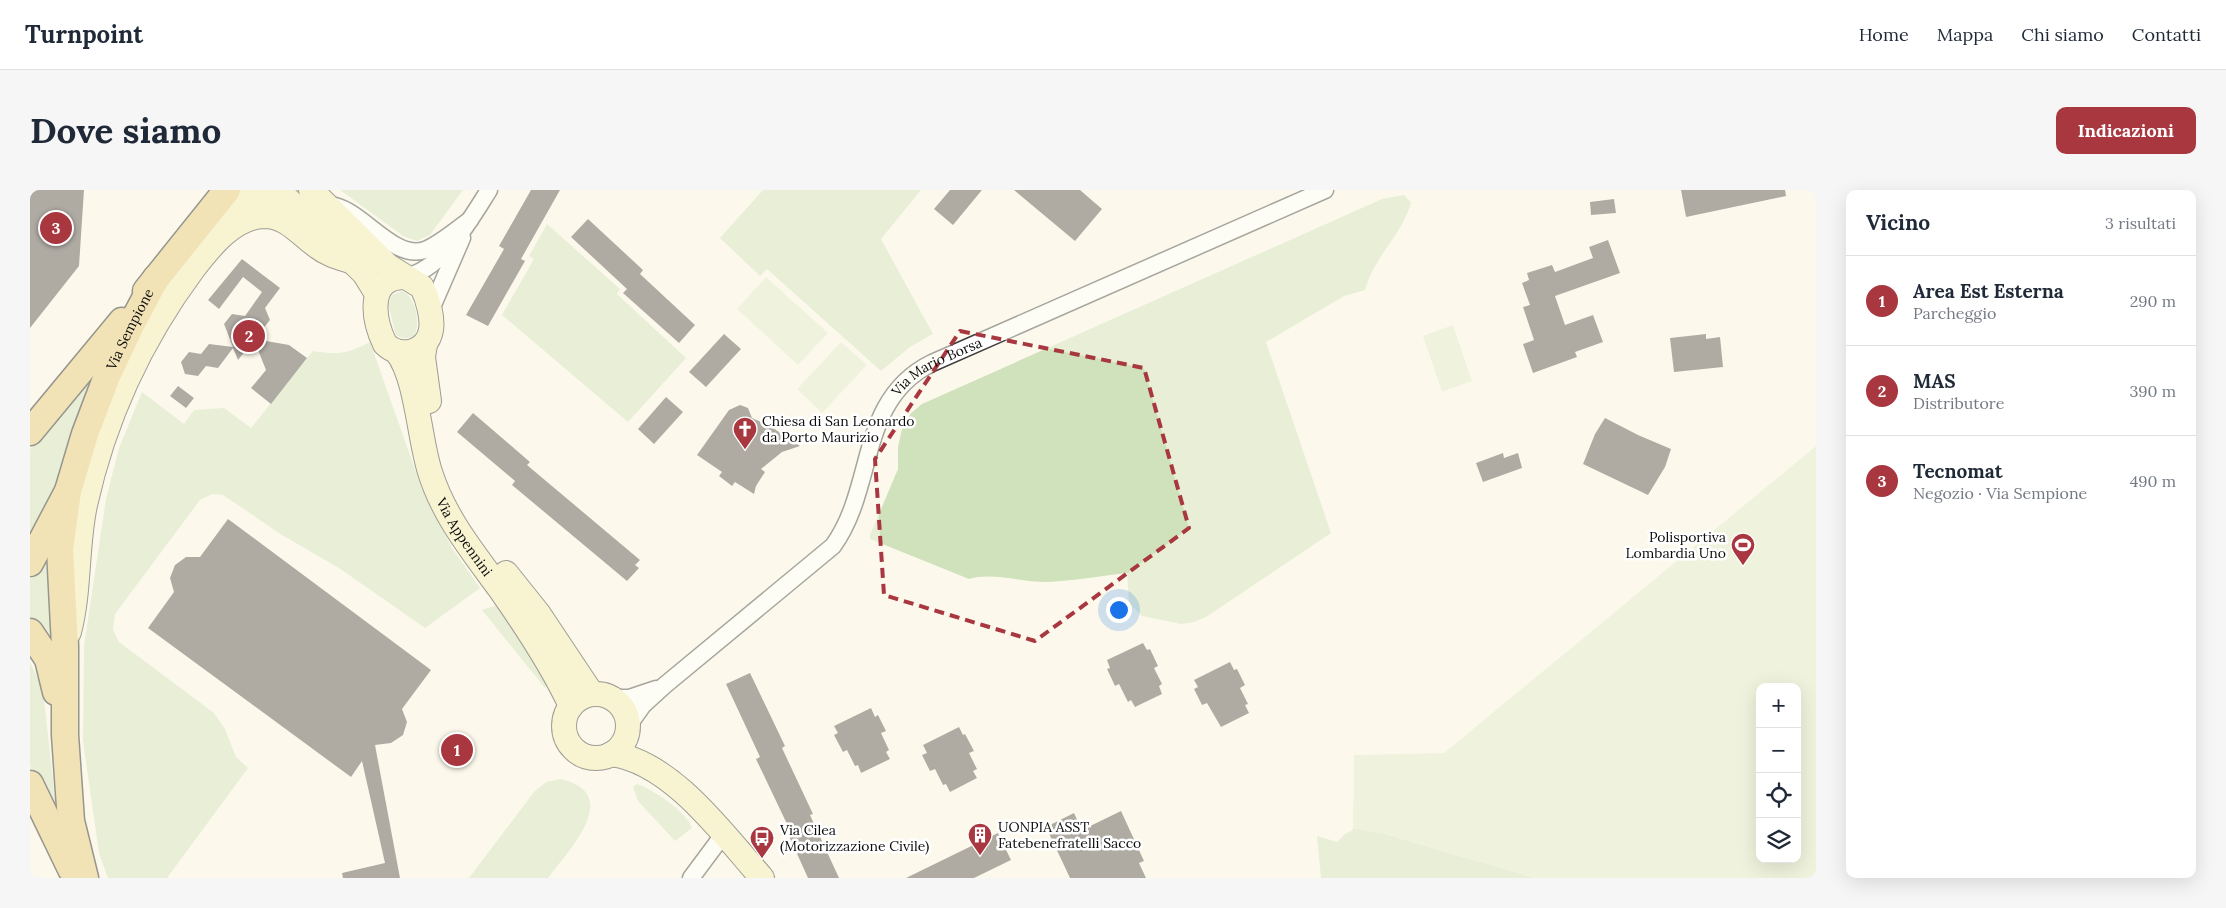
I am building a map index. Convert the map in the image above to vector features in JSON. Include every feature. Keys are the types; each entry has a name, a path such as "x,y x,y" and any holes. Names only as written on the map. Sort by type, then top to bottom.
{"main road":[{"path":"156,278 227,190"},
{"name":"Via Sempione","path":"30,432 156,278"},
{"name":"Via Sempione","path":"30,564 68,491 85,434 107,376 156,278"},
{"path":"68,491 60,550 65,646 65,735 71,821 85,878"},
{"path":"30,632 48,659 65,735"},
{"path":"30,784 64,858 77,878"}],"street":[{"path":"198,226 211,190"},
{"name":"Via Appennini","path":"278,190 340,208 356,217 393,244 412,252 431,247 470,220"},
{"name":"Via Appennini","path":"489,190 470,220 440,258 420,272 405,278 388,280 377,294 375,304 382,337 390,349 397,352 408,375 430,473 448,515 475,556 520,617 560,683 571,706"},
{"name":"Via Mario Borsa","path":"1278,210 1305,190"},
{"name":"Via Mario Borsa","path":"628,727 643,705 665,685 833,546 843,531 857,497 874,432 884,409 898,388 910,376 932,363 1278,210 1298,204 1325,190"},
{"name":"Via Appennini","path":"198,226 232,204 252,196 311,200 379,258 405,278 422,288 431,329 425,344 425,372 433,421 446,477 454,496 486,548 602,696"},
{"name":"Via Appennini","path":"311,200 352,262 369,279 377,294"},
{"path":"65,646 76,597 79,550 85,506 101,448 137,358 155,324 178,290 215,242 239,224 263,216 281,219 294,227 317,247 352,262"},
{"name":"Via Appennini","path":"429,314 470,220"},
{"path":"397,352 414,352 425,344"},
{"name":"Via Mario Borsa","path":"602,696 638,696 665,685"},
{"path":"652,768 628,757 610,754 593,758 580,754 567,741 564,729 565,717 571,706 580,698 602,696 622,708 637,747 652,768 689,799 762,878"},
{"path":"610,754 621,745 628,727"},
{"path":"691,878 723,835"}],"highlighted area":[{"path":"960,331 1144,368 1189,528 1035,641 884,595 875,459"}],"green space":[{"path":"340,190 463,190 430,235 417,241 403,236"},
{"path":"763,190 921,190 881,239 933,334 910,347 881,371 767,269 760,276 720,238"},
{"path":"1404,195 1411,203 1407,214 1375,266 1365,290 1344,296 1266,342 1331,533 1206,617 1194,622 1181,624 1142,616 1129,603 1127,573 1046,582 997,577 969,579 870,539 898,469 898,447 902,429 911,413 922,404 1382,199"},
{"path":"547,224 620,289 617,294 686,358 628,422 502,315 534,259 529,256"},
{"path":"766,277 828,333 798,365 737,309"},
{"path":"401,291 410,298 416,310 416,331 414,336 407,338 396,335 388,304 392,295"},
{"path":"1453,325 1472,381 1442,392 1423,336"},
{"path":"370,342 422,489 452,548 480,588 425,628 339,568 282,535 223,495 212,494 200,500 115,614 113,630 119,642 214,713 225,729 236,757 248,768 167,878 108,878 99,853 83,741 84,646 106,499 119,448 142,392 184,424 194,410 224,408 251,428 313,351 342,352 355,349"},
{"path":"841,342 867,365 822,413 797,389"},
{"path":"91,376 94,376 65,459 30,539 30,449"},
{"name":"Polisportiva Lombardia Uno","path":"1816,446 1816,878 1535,878 1385,834 1353,828 1354,755 1444,753"},
{"path":"48,552 57,644 51,646 30,618 30,580"},
{"path":"503,603 551,683 545,688 482,610"},
{"path":"30,662 43,690 58,826 30,766"},
{"path":"560,779 579,786 588,797 590,809 586,824 578,839 548,878 469,878 534,792 546,782"},
{"path":"637,784 652,791 677,808 692,828 675,841 638,801 633,787"},
{"path":"1353,828 1385,834 1535,878 1321,878 1317,836 1337,842 1346,833 1352,831"}],"building":[{"path":"30,190 84,190 79,266 30,328"},
{"path":"531,190 560,190 521,259 525,261 488,326 466,315 504,249 499,246"},
{"path":"950,190 982,190 953,225 934,209"},
{"path":"1014,190 1080,190 1102,209 1075,241"},
{"path":"1681,190 1785,190 1786,196 1686,217"},
{"path":"1614,199 1616,213 1591,215 1590,202"},
{"path":"588,219 643,270 640,274 695,325 679,343 623,293 627,289 571,237"},
{"path":"1608,240 1620,273 1555,296 1565,325 1593,315 1603,342 1575,352 1577,357 1533,373 1523,344 1534,340 1523,307 1530,305 1522,283 1529,280 1527,273 1552,265 1555,272 1593,258 1589,247"},
{"path":"242,259 280,288 265,308 270,320 255,339 289,345 307,358 271,404 251,388 266,370 254,340 238,360 233,348 218,368 206,366 198,376 185,374 181,362 189,352 201,354 209,344 233,347 224,324 232,314 245,316 262,292 243,277 219,309 208,300"},
{"path":"724,334 741,349 706,387 689,372"},
{"path":"1706,334 1706,339 1720,337 1723,367 1674,372 1670,338"},
{"path":"178,386 194,398 186,408 170,396"},
{"path":"666,397 683,412 654,444 638,429"},
{"name":"Chiesa di San Leonardo da Porto Maurizio","path":"740,405 748,408 752,418 770,426 800,446 782,452 761,469 765,472 756,486 754,494 735,482 732,486 719,476 722,472 697,455 729,410"},
{"path":"473,413 530,462 527,465 640,560 635,565 639,568 627,581 512,485 515,481 457,432"},
{"path":"1605,418 1671,449 1665,467 1648,495 1583,464 1595,434"},
{"path":"1503,453 1504,458 1518,453 1522,468 1483,482 1476,463"},
{"path":"228,519 431,670 402,709 407,722 403,735 391,743 375,745 400,878 343,878 342,873 385,863 362,761 351,777 148,628 174,592 170,578 175,565 186,557 200,557"},
{"path":"1143,643 1147,650 1150,649 1158,666 1154,668 1162,684 1159,686 1162,694 1135,707 1131,700 1128,702 1119,684 1115,686 1107,669 1110,668 1107,660"},
{"path":"1230,662 1234,670 1237,669 1245,685 1240,688 1248,704 1245,705 1249,713 1221,727 1207,703 1202,705 1194,689 1198,687 1194,680"},
{"path":"750,673 785,746 782,748 813,814 810,815 839,878 808,878 784,825 787,824 756,759 760,757 726,684"},
{"path":"871,708 875,717 878,715 886,731 881,733 889,750 886,752 890,759 861,773 858,765 855,766 847,750 843,752 834,735 838,733 834,726"},
{"path":"959,727 974,751 969,753 977,769 973,771 977,778 950,792 946,784 943,785 935,769 930,771 922,755 927,753 923,745"},
{"path":"1121,811 1144,861 1139,863 1146,878 1070,878 1046,827 1074,813 1082,830"},
{"name":"UONPIA ASST Fatebenefratelli Sacco","path":"998,833 1011,860 974,878 906,878"}],"place":[{"name":"Tecnomat","path":"56,228"},
{"name":"MAS","path":"249,336"},
{"name":"Chiesa di San Leonardo da Porto Maurizio","path":"745,450"},
{"name":"Polisportiva Lombardia Uno","path":"1743,566"},
{"name":"Area Est Esterna","path":"457,750"},
{"name":"UONPIA ASST Fatebenefratelli Sacco","path":"980,856"},
{"name":"Via Cilea (Motorizzazione Civile)","path":"762,859"}]}
